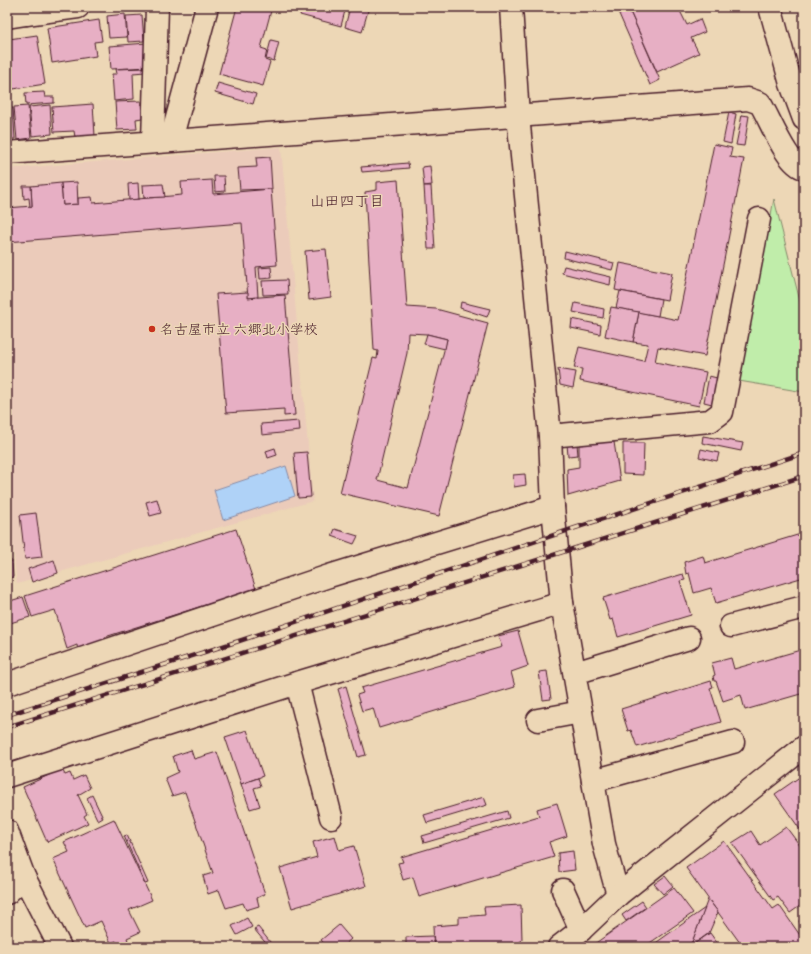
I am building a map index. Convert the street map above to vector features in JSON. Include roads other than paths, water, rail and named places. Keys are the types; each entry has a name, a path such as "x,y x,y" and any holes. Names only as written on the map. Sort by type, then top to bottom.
{"street":[{"path":"20,13 78,7"},
{"path":"157,7 162,140"},
{"path":"162,140 207,7"},
{"path":"512,7 518,116 550,436 562,603 604,844 618,895"},
{"path":"770,7 791,84 804,119"},
{"path":"7,153 162,140 748,99 755,100 763,107 793,162 798,167 804,168"},
{"path":"550,436 710,421 722,412 759,219"},
{"path":"7,684 329,576 554,506"},
{"path":"7,776 297,683 562,603"},
{"path":"731,626 804,607"},
{"path":"575,673 689,638"},
{"path":"297,683 331,817"},
{"path":"538,720 581,712"},
{"path":"593,781 733,742"},
{"path":"559,947 581,930 618,895 804,747"},
{"path":"7,831 24,877 60,947"},
{"path":"7,893 24,877"},
{"path":"563,890 581,930"}],"water":[{"path":"286,466 295,496 223,520 214,490"}],"railway":[{"path":"7,715 242,640 804,453"},
{"path":"7,727 804,476"}],"place":[{"name":"名古屋市立 六郷北小学校","path":"152,329"}],"district":[{"name":"山田四丁目","path":"347,201"}]}
